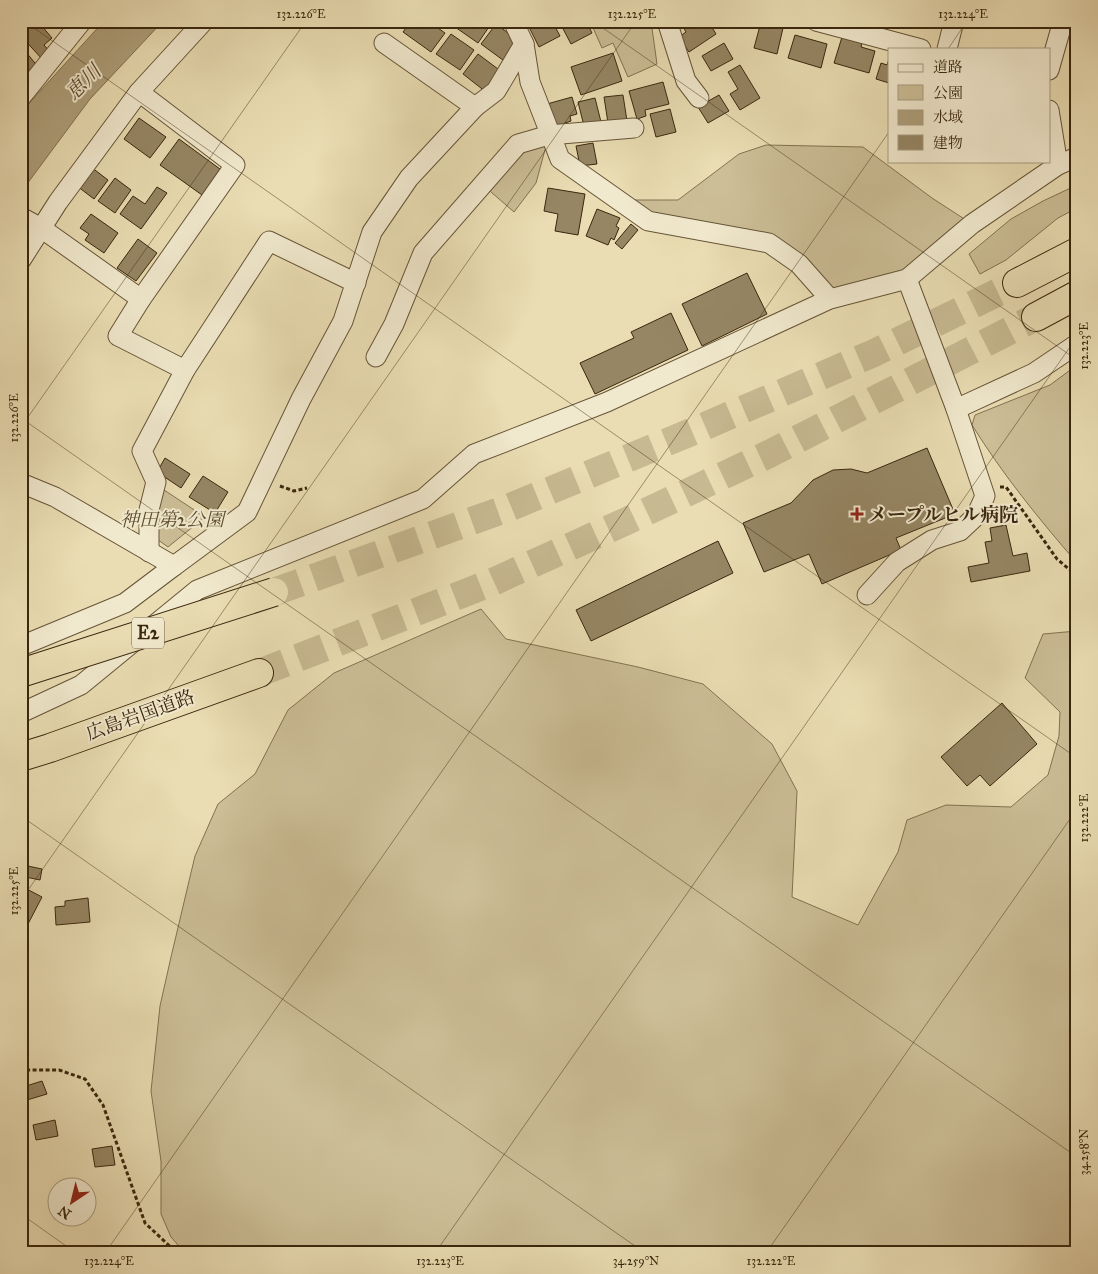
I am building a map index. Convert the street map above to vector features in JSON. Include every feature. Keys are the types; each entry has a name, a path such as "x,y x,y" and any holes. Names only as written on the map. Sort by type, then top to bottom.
{"highway":[{"path":"1018,283 1077,252"},
{"path":"1036,317 1077,294"},
{"name":"E2","path":"21,673 274,592"},
{"name":"広島岩国道路","path":"21,757 259,673"}],"street":[{"path":"21,97 82,21"},
{"path":"21,260 41,228 139,92 204,21"},
{"path":"513,21 524,44 530,82 549,135 560,158 648,221 769,243 799,264 830,299"},
{"path":"667,21 686,80 699,98"},
{"path":"816,21 839,24 918,48"},
{"path":"947,48 954,21"},
{"path":"1050,66 1063,21"},
{"path":"384,43 475,107"},
{"path":"21,646 125,603 248,512 301,399 343,321 372,232 409,178 475,107 496,91 524,44"},
{"path":"139,92 234,165 141,298 118,336 185,370"},
{"path":"1050,116 1058,165"},
{"path":"376,357 394,324 423,253 518,144 549,135 634,128"},
{"path":"21,713 81,685 197,590 423,499 474,454 607,402 830,299 907,279 972,224 1058,165 1077,157"},
{"path":"21,217 41,228 141,298"},
{"path":"149,552 149,510 156,482 142,451 185,370 269,241 356,283"},
{"path":"867,595 897,562 932,540 960,531 976,516 985,496 956,409 907,279"},
{"path":"956,409 1034,373 1077,344"},
{"path":"21,483 55,496 174,566"}],"path":[{"path":"260,486 280,486 294,492 307,488"},
{"path":"982,486 1006,487 1057,559 1077,576"},
{"path":"21,1074 26,1070 59,1070 85,1079 102,1105 144,1223 177,1253"}],"green space":[{"path":"590,21 651,21 657,64 628,77 613,43 602,48"},
{"path":"549,135 536,183 514,212 483,185 518,144"},
{"path":"766,145 863,147 932,198 972,224 907,279 830,299 769,243 649,221 618,200 678,200 739,154"},
{"path":"1077,185 1077,208 1058,218 1006,260 980,274 969,254 1011,219"},
{"path":"1077,365 1077,563 1022,496 972,425 975,415 1050,385"},
{"name":"神田第2公園","path":"158,486 205,517 168,547 154,537"},
{"path":"481,609 506,639 638,667 703,684 772,744 797,791 792,897 858,925 898,852 907,820 946,805 1011,807 1048,775 1059,736 1060,712 1025,678 1043,634 1077,631 1077,1253 476,1253 461,1250 431,1253 185,1253 171,1237 161,1214 161,1161 151,1091 160,1006 171,957 195,856 218,804 255,774 288,710 334,673"}],"water":[{"name":"恵川","path":"104,21 163,21 90,99 21,192 21,112"}],"building":[{"path":"25,21 45,21 41,25 52,38 44,45 51,53 43,60 21,36 21,25"},
{"path":"411,21 428,21 445,33 431,52 403,32"},
{"path":"459,21 493,21 478,43 455,27"},
{"path":"526,21 552,21 560,36 539,47"},
{"path":"559,21 586,21 592,33 571,44"},
{"path":"688,21 708,21 716,34 689,52 679,37 686,32 682,25"},
{"path":"761,22 783,28 777,54 754,48"},
{"path":"496,24 516,39 507,63 481,44"},
{"path":"451,34 474,50 460,70 436,54"},
{"path":"795,35 827,44 821,68 788,58"},
{"path":"842,37 862,43 861,47 875,51 869,73 834,63"},
{"path":"724,43 733,59 711,71 702,56"},
{"path":"21,46 39,68 24,81 21,78"},
{"path":"613,53 622,81 581,95 571,67"},
{"path":"478,54 502,72 486,92 463,74"},
{"path":"888,62 888,83 876,79 881,63 887,65"},
{"path":"740,65 760,98 740,110 730,94 738,89 728,72"},
{"path":"663,82 669,104 645,110 646,116 637,119 629,91"},
{"path":"623,95 627,121 608,123 604,97"},
{"path":"719,95 729,111 708,123 698,107"},
{"path":"572,97 577,114 570,116 571,121 565,123 565,127 554,130 547,104"},
{"path":"595,98 601,122 584,126 578,102"},
{"path":"670,109 676,132 656,137 650,114"},
{"path":"139,118 166,137 150,158 124,139"},
{"path":"179,139 220,169 202,195 160,165"},
{"path":"593,143 597,164 580,166 576,146"},
{"path":"91,167 108,180 94,199 77,186"},
{"path":"115,178 131,190 115,213 98,201"},
{"path":"157,187 167,193 141,229 120,214 133,196 145,204"},
{"path":"548,188 585,194 578,235 555,231 558,214 544,211"},
{"path":"597,209 620,218 616,226 619,228 614,240 611,238 608,245 586,236"},
{"path":"91,214 118,233 104,253 85,240 89,234 80,228"},
{"path":"631,224 638,230 622,249 615,243"},
{"path":"138,239 157,253 136,281 117,268"},
{"path":"747,273 767,314 702,346 682,304"},
{"path":"671,313 688,350 595,394 580,363 634,338 631,332"},
{"path":"927,448 955,514 896,538 901,550 822,584 809,554 764,572 743,523 791,503 813,480 833,470 851,469 867,473"},
{"path":"165,458 190,474 181,488 157,472"},
{"path":"203,476 228,492 215,513 189,497"},
{"path":"1006,525 1013,556 1027,553 1030,571 971,582 968,567 989,563 985,542 992,541 990,528"},
{"path":"718,541 733,573 591,641 576,610"},
{"path":"1002,703 1037,744 990,786 980,775 967,786 941,757"},
{"path":"23,865 42,869 40,880 21,876"},
{"path":"21,886 42,897 28,924 21,921"},
{"path":"88,898 90,922 56,925 55,907 65,906 65,901"},
{"path":"42,1081 47,1094 27,1100 23,1087"},
{"path":"55,1120 58,1136 36,1140 33,1125"},
{"path":"112,1146 115,1165 95,1167 92,1149"}],"tunnel":[{"path":"274,592 508,508 689,433 874,353 1017,283"},
{"path":"259,673 488,584 629,520 769,454 1036,317"}],"place":[{"name":"メープルヒル病院","path":"857,514"}]}
